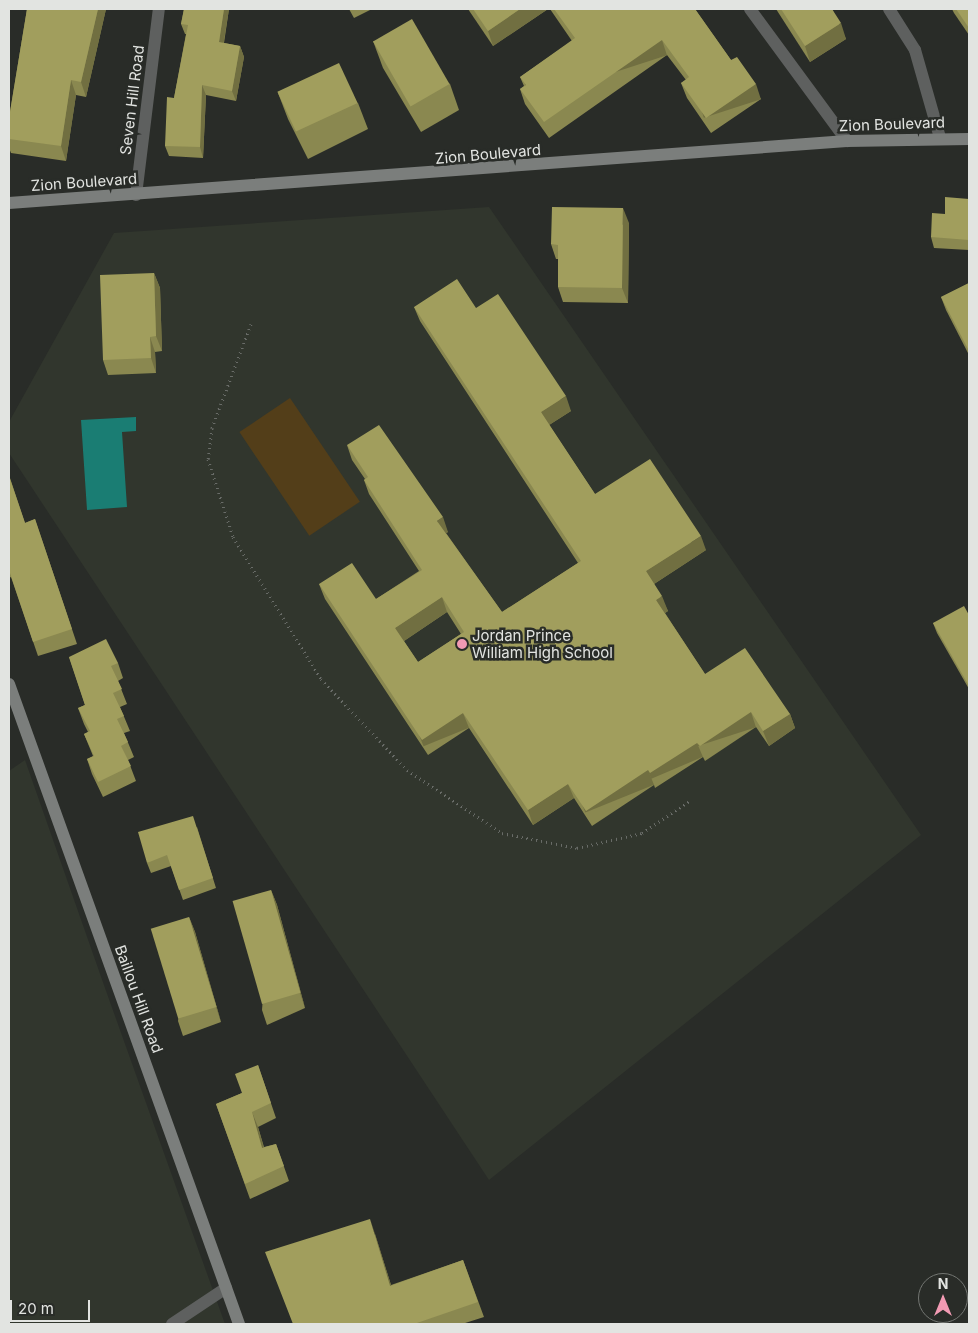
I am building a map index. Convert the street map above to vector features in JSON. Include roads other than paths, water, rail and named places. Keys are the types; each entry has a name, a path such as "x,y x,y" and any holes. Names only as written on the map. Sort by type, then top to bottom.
{"main road":[{"name":"Zion Boulevard","path":"9,203 847,141 940,138 969,140"},
{"name":"Baillou Hill Road","path":"9,684 239,1324"}],"street":[{"name":"Seven Hill Road","path":"136,195 159,9"},
{"path":"750,9 847,141"},
{"path":"889,9 915,50 940,138"},
{"path":"172,1324 226,1288"}],"water":[{"path":"136,417 136,431 122,432 127,507 87,510 81,420"}],"place":[{"name":"Jordan Prince William High School","path":"462,644"}]}
